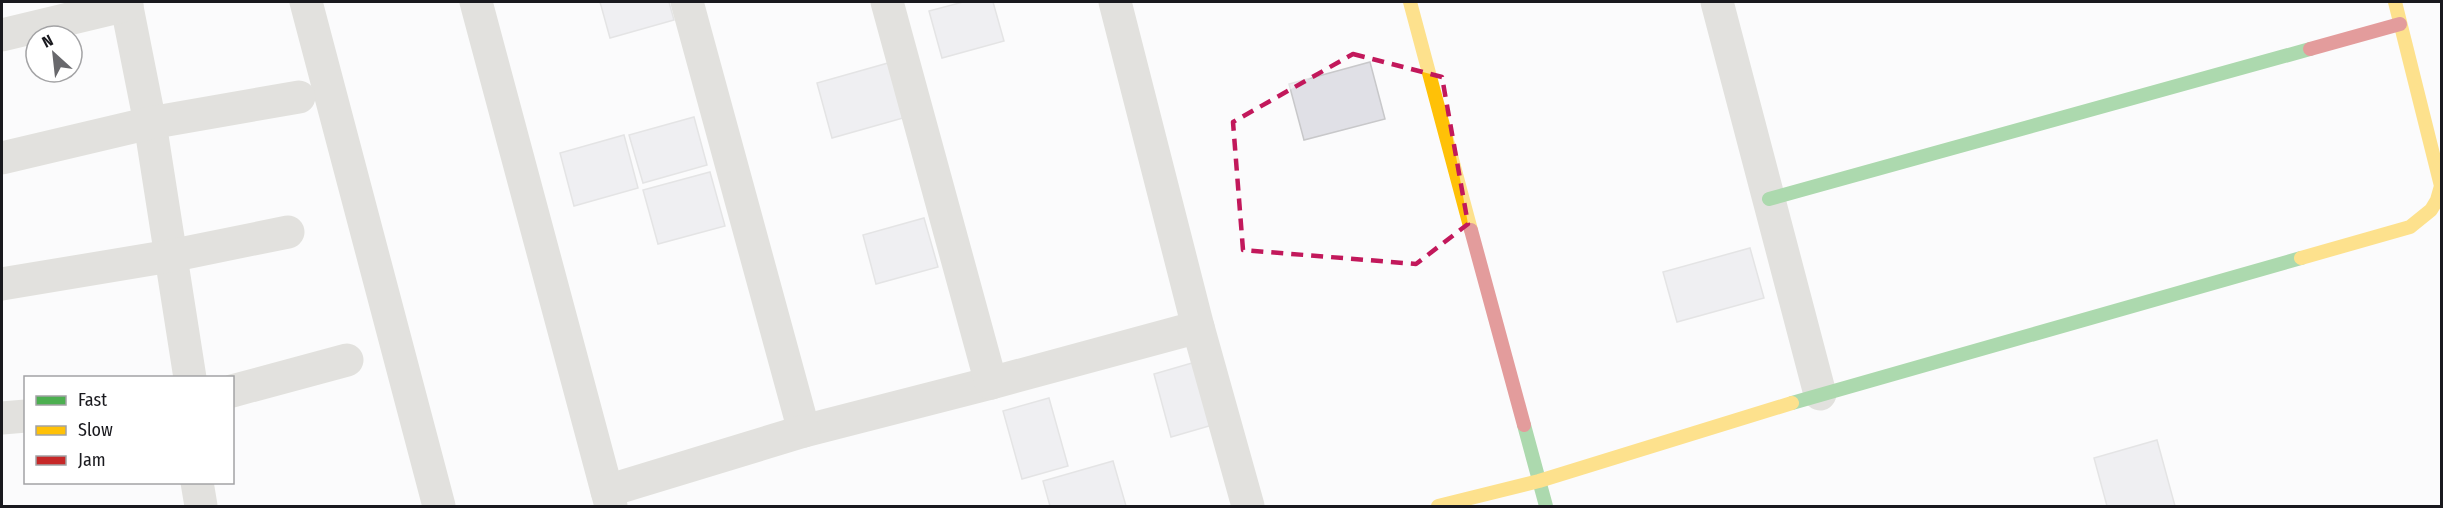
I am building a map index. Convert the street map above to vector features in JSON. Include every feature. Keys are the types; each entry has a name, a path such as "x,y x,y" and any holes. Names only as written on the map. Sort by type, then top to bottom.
{"street":[{"path":"306,2 439,507"},
{"path":"476,2 609,499 804,431 1198,327"},
{"path":"687,2 804,431"},
{"path":"887,2 991,383"},
{"path":"1115,2 1198,327 1248,507"},
{"path":"1410,2 1546,507"},
{"path":"1718,2 1820,394"},
{"path":"1438,507 1539,481 1820,394 2410,227 2428,215 2438,203 2441,186 2395,2"},
{"path":"2,35 126,3 150,123 190,376"},
{"path":"1769,200 2400,24"},
{"path":"2,158 150,123 300,97"},
{"path":"2,284 170,256 288,232"},
{"path":"234,389 347,360"},
{"path":"2,418 24,416"},
{"path":"197,484 201,507"}],"highlighted area":[{"path":"1353,54 1442,77 1468,224 1416,264 1243,250 1233,122"}],"building":[{"path":"600,2 669,2 674,20 610,38"},
{"path":"963,2 993,2 1004,41 942,58 929,11"},
{"path":"1370,62 1385,119 1304,140 1289,84"},
{"path":"888,63 903,118 832,138 817,83"},
{"path":"694,117 707,165 643,183 629,135"},
{"path":"624,135 638,188 574,206 560,153"},
{"path":"710,172 725,226 658,244 643,190"},
{"path":"924,218 938,267 876,284 863,235"},
{"path":"1750,248 1764,298 1677,322 1663,272"},
{"path":"1199,361 1216,424 1171,437 1154,374"},
{"path":"1049,398 1068,466 1022,479 1003,411"},
{"path":"2157,440 2175,506 2107,506 2094,458"},
{"path":"1113,461 1126,506 1050,506 1043,481"}],"traffic: fast":[{"path":"1769,199 2310,49"},
{"path":"1792,403 2301,258"},
{"path":"1524,425 1546,506"}],"traffic: slow":[{"path":"1410,2 1471,230"},
{"path":"2301,258 2410,227 2431,210 2437,200 2441,186 2395,2"},
{"path":"1438,506 1539,481 1792,403"}],"traffic: jam":[{"path":"2310,49 2400,24"},
{"path":"1471,230 1524,425"}]}
